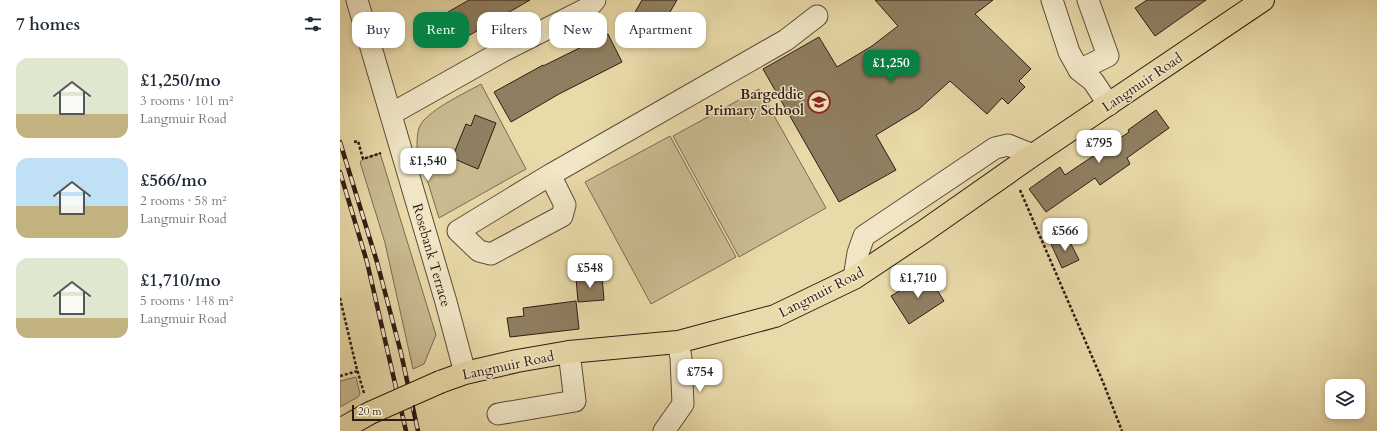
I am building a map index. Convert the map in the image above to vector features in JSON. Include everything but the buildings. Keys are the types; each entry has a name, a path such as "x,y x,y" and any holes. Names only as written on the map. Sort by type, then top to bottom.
{"main road":[{"name":"Langmuir Road","path":"340,430 370,414 440,382 465,373 517,361 569,352 678,342 776,316 854,278 1263,0"}],"street":[{"name":"Rosebank Terrace","path":"357,0 431,251 465,373"},
{"path":"391,114 503,51 588,8 595,0"},
{"path":"1052,0 1069,52 1079,70 1093,82 1109,105"},
{"path":"1079,70 1108,56 1088,0"},
{"path":"431,251 447,237 550,175 786,40 817,16"},
{"path":"854,278 858,253 864,236 995,148 1008,146 1034,155"},
{"path":"458,231 479,251 491,254 562,216 565,205 550,175"},
{"path":"664,431 683,404 682,366 678,342"},
{"path":"498,414 575,401 569,352"}],"path":[{"path":"354,142 358,141 363,159 380,153"},
{"path":"1010,172 1122,431"},
{"path":"340,298 364,393"},
{"path":"340,376 358,371"}],"shaded area":[{"path":"481,84 526,169 439,218 417,147 417,135 419,128 422,122 437,109"},
{"path":"759,89 826,208 739,257 673,136"},
{"path":"670,136 736,257 651,304 585,182"},
{"path":"380,153 436,335 424,364 413,369 385,243 360,162 363,159"},
{"path":"356,377 360,394 358,397 340,407 340,381"}],"railway":[{"path":"340,142 377,262 401,353 418,431"},
{"path":"340,172 367,262 406,431"}],"place":[{"name":"Bargeddie Primary School","path":"819,102"}]}
